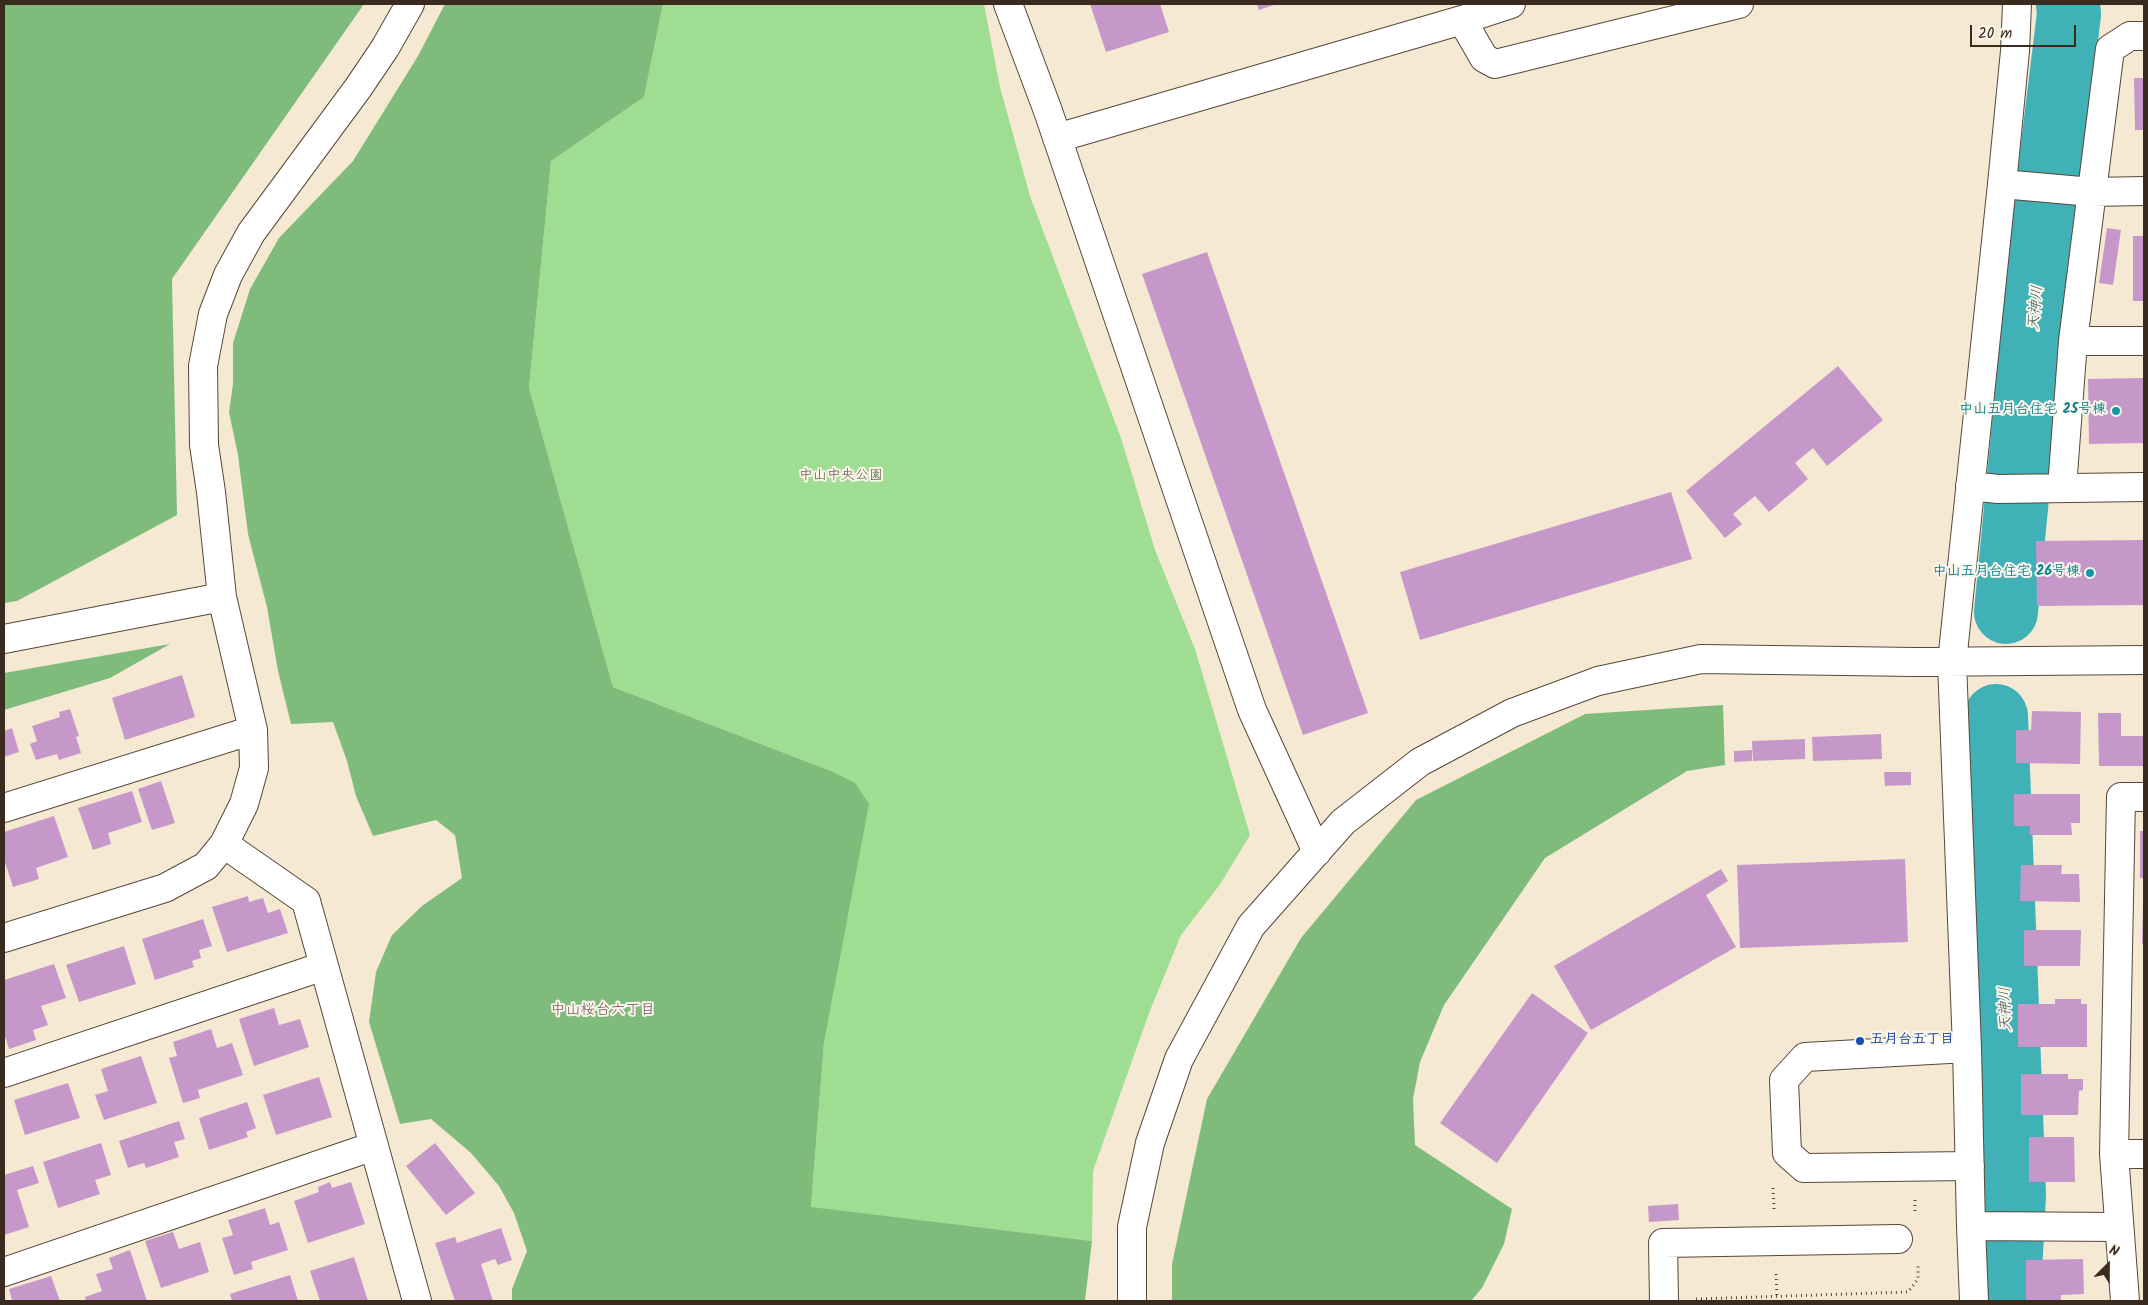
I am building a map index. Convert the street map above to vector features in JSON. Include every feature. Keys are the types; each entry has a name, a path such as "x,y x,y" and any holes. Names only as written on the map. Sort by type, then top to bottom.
{"street":[{"path":"4,938 165,888 206,866 224,844 244,804 254,768 252,730 222,597 204,445 203,366 213,314 228,275 251,233 358,88 385,48 410,4"},
{"path":"1008,4 1057,138 1252,710 1317,852"},
{"path":"1057,138 1511,4"},
{"path":"1462,20 1484,58 1495,64 1739,4"},
{"path":"1974,1301 1967,1048 1952,662 2002,184 2015,51 2017,4"},
{"path":"2062,488 2082,191 2110,49 2130,36 2144,36"},
{"path":"2002,184 2082,191 2144,191"},
{"path":"2073,341 2144,341"},
{"path":"1970,486 1998,489 2144,487"},
{"path":"4,639 222,597"},
{"path":"1132,1301 1132,1226 1150,1143 1179,1059 1251,926 1343,822 1420,762 1512,713 1598,681 1701,659 1952,662 2144,660"},
{"path":"4,808 252,730"},
{"path":"2125,1301 2114,1154 2121,797 2144,797"},
{"path":"224,844 306,901 417,1301"},
{"path":"4,1073 324,966"},
{"path":"1967,1048 1805,1056 1784,1080 1787,1153 1804,1168 1970,1166"},
{"path":"4,1272 374,1146"},
{"path":"2114,1154 2144,1154"},
{"path":"1971,1226 2118,1226"},
{"path":"1676,1300 1663,1243 1907,1230"}],"path":[{"path":"1907,1230 1915,1200"},
{"path":"1676,1300 1908,1292 1918,1279 1917,1259"}],"green space":[{"path":"4,4 364,4 172,279 177,515 17,601 4,603"},
{"path":"445,4 663,4 644,97 551,161 529,388 613,687 831,771 855,783 869,804 824,1042 811,1207 1092,1241 1085,1301 512,1301 512,1289 527,1251 514,1213 499,1186 471,1153 431,1119 400,1124 369,1022 376,972 392,935 422,906 462,878 455,835 436,820 373,836 356,796 347,761 333,722 291,724 278,671 267,607 248,534 238,455 229,412 233,384 233,343 250,289 279,238 353,161 418,56"},
{"name":"中山中央公園","path":"663,4 984,4 1000,87 1030,196 1121,438 1155,550 1195,649 1250,835 1221,883 1181,935 1149,1013 1093,1171 1092,1241 811,1208 824,1042 831,771 613,687 529,388 551,161 644,97"},
{"path":"170,644 110,678 4,710 4,673"},
{"path":"1723,705 1725,765 1687,771 1545,858 1444,1005 1420,1062 1413,1099 1415,1145 1512,1209 1504,1244 1482,1288 1471,1301 1172,1301 1172,1264 1207,1099 1301,938 1416,800 1585,714"}],"building":[{"path":"1090,4 1160,4 1169,32 1106,52"},
{"path":"1257,4 1277,4 1259,10"},
{"path":"2134,78 2144,78 2144,130 2135,130"},
{"path":"2107,228 2121,230 2113,285 2099,283"},
{"path":"2133,236 2144,236 2144,301 2133,301"},
{"path":"1207,252 1368,713 1303,735 1142,274"},
{"path":"1838,366 1883,420 1827,466 1813,448 1795,463 1808,479 1769,512 1755,496 1733,514 1742,524 1725,538 1686,491"},
{"name":"中山五月台住宅 25号棟","path":"2144,378 2144,443 2089,444 2088,379"},
{"path":"1671,492 1692,559 1420,640 1400,572"},
{"name":"中山五月台住宅 26号棟","path":"2144,540 2144,605 2037,606 2036,541"},
{"path":"182,675 195,717 125,740 112,698"},
{"path":"70,709 79,736 76,737 81,753 59,760 57,754 36,760 30,744 37,741 32,726 60,717 59,712"},
{"path":"2032,711 2081,712 2080,764 2016,763 2016,730 2031,730"},
{"path":"2098,713 2121,713 2121,736 2144,736 2144,766 2099,766"},
{"path":"12,728 19,752 4,757 4,731"},
{"path":"1881,734 1882,759 1813,761 1812,737"},
{"path":"1805,739 1805,759 1753,761 1752,741"},
{"path":"1752,750 1752,761 1734,762 1734,751"},
{"path":"1884,772 1911,772 1911,785 1885,786"},
{"path":"161,781 175,823 152,830 138,789"},
{"path":"132,791 142,822 108,833 111,844 93,850 78,808"},
{"path":"2014,794 2080,794 2080,823 2071,823 2072,835 2030,835 2030,826 2014,826"},
{"path":"54,816 68,857 36,868 39,879 13,887 4,859 4,832"},
{"path":"2140,831 2144,831 2144,878 2140,878"},
{"path":"1905,859 1908,942 1740,948 1737,865"},
{"path":"2021,865 2062,865 2061,874 2079,874 2080,902 2020,901"},
{"path":"1721,869 1728,881 1706,895 1736,947 1591,1030 1554,966"},
{"path":"248,896 249,902 263,898 268,913 280,909 288,933 227,952 212,907"},
{"path":"2143,904 2144,944 2142,944"},
{"path":"203,919 212,946 199,950 201,958 192,961 194,967 155,980 142,939"},
{"path":"2024,930 2081,930 2080,966 2024,966"},
{"path":"124,946 136,984 79,1002 66,965"},
{"path":"54,964 66,998 41,1006 48,1025 33,1030 36,1040 9,1049 4,1033 4,980"},
{"path":"1532,993 1588,1033 1497,1163 1440,1123"},
{"path":"2055,999 2081,999 2081,1004 2087,1004 2087,1047 2018,1047 2018,1004 2055,1004"},
{"path":"274,1008 279,1025 300,1019 309,1047 254,1066 239,1019"},
{"path":"211,1029 217,1048 232,1043 243,1075 198,1090 200,1098 183,1103 169,1058 177,1056 173,1042"},
{"path":"141,1056 157,1103 104,1120 95,1095 108,1091 101,1069"},
{"path":"2021,1074 2068,1074 2068,1079 2083,1079 2083,1090 2079,1091 2078,1115 2021,1115"},
{"path":"319,1077 332,1117 276,1135 263,1095"},
{"path":"68,1083 80,1118 25,1135 14,1100"},
{"path":"247,1102 256,1128 246,1132 248,1137 209,1150 199,1118"},
{"path":"179,1121 185,1139 174,1142 179,1157 146,1168 144,1163 128,1168 119,1141"},
{"path":"2029,1137 2074,1137 2075,1182 2029,1182"},
{"path":"101,1143 111,1175 95,1180 100,1194 58,1208 43,1162"},
{"path":"435,1143 475,1193 446,1215 406,1166"},
{"path":"33,1166 39,1183 17,1190 29,1227 4,1235 4,1175"},
{"path":"330,1182 332,1188 351,1182 365,1224 308,1243 294,1201 319,1192 318,1187"},
{"path":"1678,1204 1679,1220 1649,1222 1648,1206"},
{"path":"265,1208 270,1225 279,1222 288,1250 251,1262 253,1269 234,1275 222,1238 233,1235 228,1220"},
{"path":"501,1228 512,1260 498,1265 495,1259 481,1264 493,1301 455,1301 435,1243 455,1237 457,1243"},
{"path":"173,1232 179,1249 200,1242 209,1272 161,1288 145,1241"},
{"path":"130,1250 147,1301 86,1301 85,1297 102,1291 96,1274 113,1269 109,1258"},
{"path":"354,1257 368,1301 320,1301 310,1271"},
{"path":"2083,1259 2084,1294 2061,1295 2061,1301 2026,1301 2026,1260"},
{"path":"290,1275 298,1301 232,1301 230,1294"},
{"path":"51,1276 60,1301 9,1301 12,1300 9,1289"}],"waterway":[{"name":"天神川","path":"2006,612 2043,226 2069,14 2068,4"},
{"name":"天神川","path":"1996,716 2014,1194 2010,1272 2011,1301"}],"place":[{"name":"中山五月台住宅 25号棟","path":"2116,411"},
{"name":"中山五月台住宅 26号棟","path":"2090,573"},
{"name":"五月台五丁目","path":"1860,1041"}],"district":[{"name":"中山桜台六丁目","path":"603,1011"}]}
